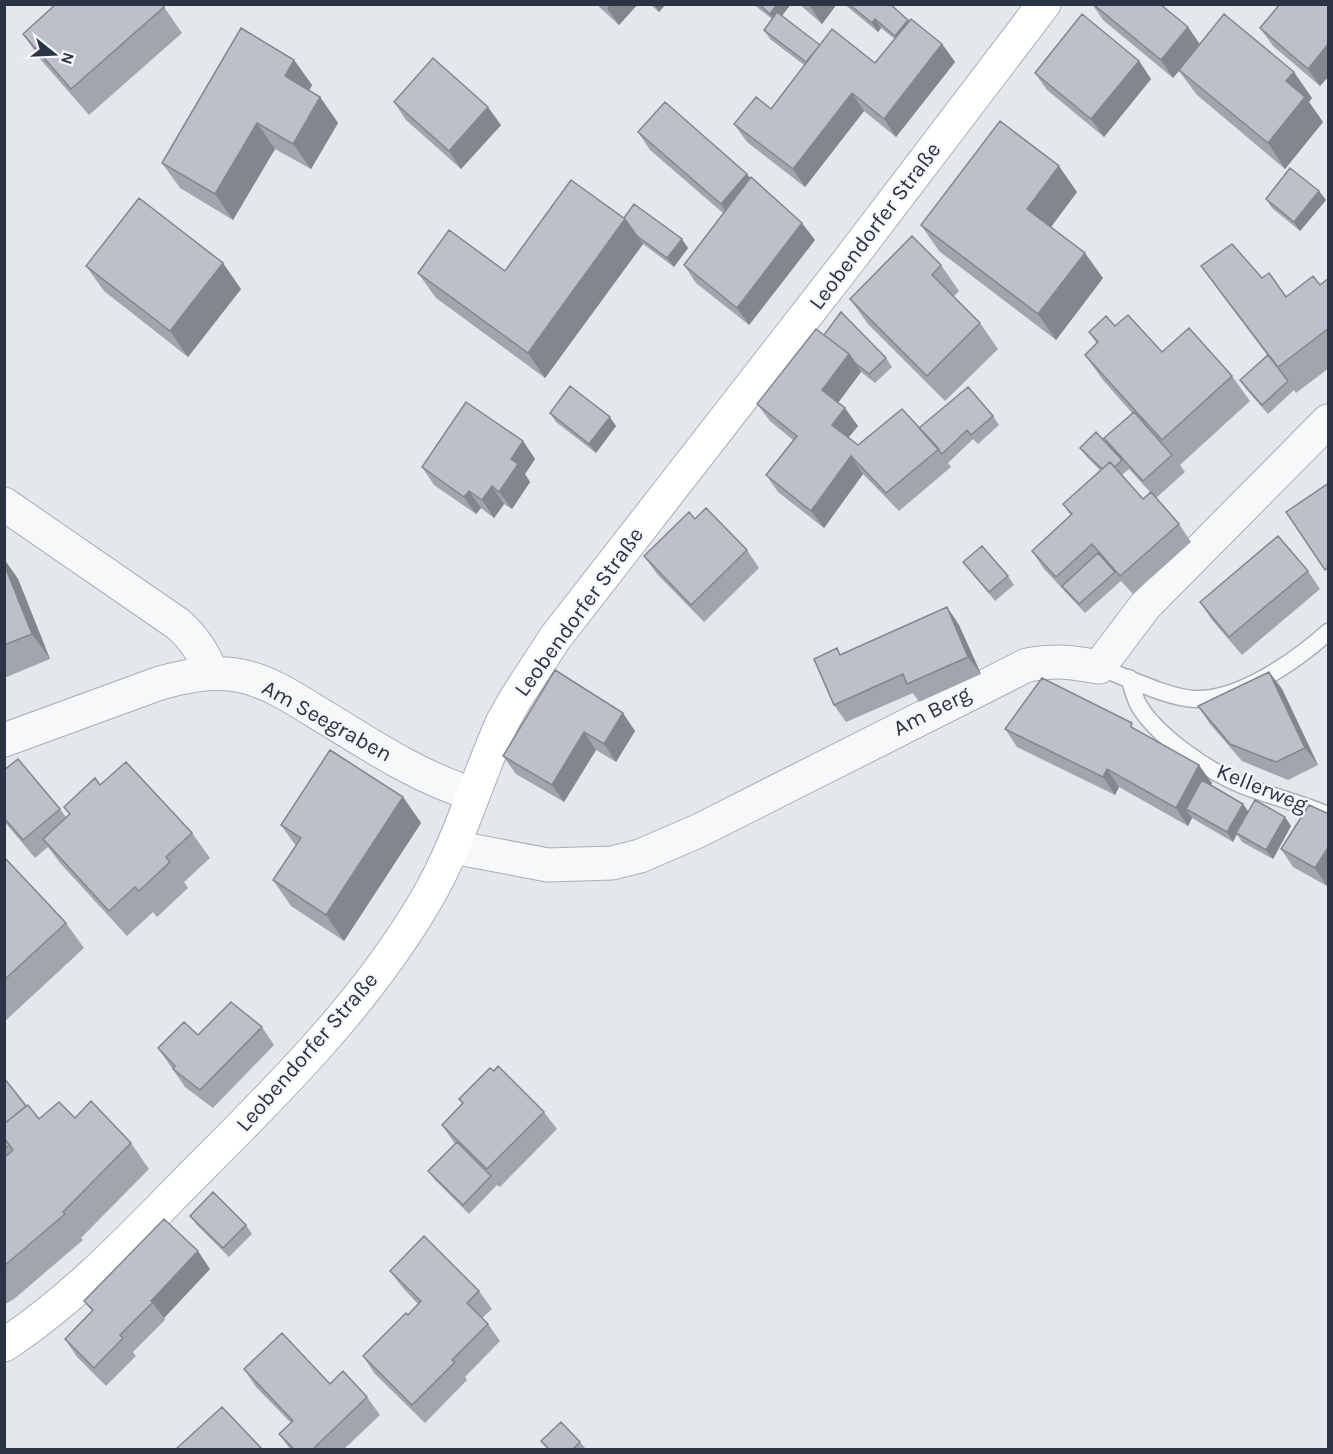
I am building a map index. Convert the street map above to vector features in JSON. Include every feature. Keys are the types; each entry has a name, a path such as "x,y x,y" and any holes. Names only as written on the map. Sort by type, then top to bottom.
{"main road":[{"name":"Leobendorfer Straße","path":"4,1345 61,1303 102,1267 274,1094 353,1004 404,935 431,892 453,847 503,721 555,638 853,255 1044,4"}],"street":[{"path":"1114,673 1145,606 1329,421"},
{"path":"4,504 178,624 201,648 212,673"},
{"name":"Am Berg","path":"453,847 548,865 612,863 640,855 698,831 1027,665 1052,660 1071,662 1114,673"},
{"name":"Am Seegraben","path":"4,740 160,683 186,676 212,673 239,675 264,683 297,700 438,782 473,794"}],"lane":[{"path":"1114,673 1174,695 1194,699 1214,698 1248,686 1282,668 1329,632"},
{"name":"Kellerweg","path":"1114,673 1150,720 1171,740 1200,761 1240,784 1329,815"}],"building":[{"path":"56,4 162,4 164,7 71,89 23,34"},
{"path":"759,4 777,4 770,14"},
{"path":"849,4 890,4 908,20 895,36 875,19 872,23"},
{"path":"1093,4 1160,4 1188,27 1161,60"},
{"path":"1280,4 1329,4 1329,43 1308,69 1260,28"},
{"path":"777,12 820,45 806,62 764,30"},
{"path":"1082,14 1139,61 1091,119 1035,73"},
{"path":"1224,14 1294,72 1286,81 1305,97 1268,143 1179,70"},
{"path":"911,19 942,44 884,119 852,93 793,169 734,124 756,97 771,109 832,29 875,63"},
{"path":"241,28 294,60 285,76 320,97 293,144 257,123 215,194 162,163"},
{"path":"433,58 488,107 449,151 394,102"},
{"path":"665,102 747,174 721,204 638,132"},
{"path":"1000,121 1059,166 1027,209 1085,253 1038,314 921,225"},
{"path":"1290,168 1319,191 1294,222 1266,199"},
{"path":"751,177 802,223 737,308 684,265"},
{"path":"571,180 625,219 528,353 418,273 449,230 505,271"},
{"path":"139,198 223,263 170,331 86,266"},
{"path":"634,204 682,239 667,258 637,236 624,218"},
{"path":"912,236 941,265 932,275 980,323 927,376 850,299"},
{"path":"1232,244 1262,278 1269,273 1286,297 1313,276 1320,285 1329,278 1329,328 1278,367 1201,266"},
{"path":"841,312 886,358 869,374 855,363 849,354 824,335"},
{"path":"1128,315 1162,352 1189,328 1232,376 1162,440 1085,355 1098,342 1089,332 1106,316 1115,326"},
{"path":"816,329 849,354 822,390 845,408 832,425 858,445 902,409 939,449 886,493 851,456 811,511 766,475 797,436 757,404"},
{"path":"1268,355 1288,381 1262,405 1240,380"},
{"path":"570,386 610,417 589,444 550,413"},
{"path":"968,387 993,416 971,435 967,430 942,454 919,428"},
{"path":"466,402 523,441 511,459 518,464 499,492 492,486 482,500 469,491 464,497 422,467"},
{"path":"1134,412 1172,455 1143,481 1104,438"},
{"path":"1096,432 1122,460 1115,467 1110,462 1102,469 1080,448"},
{"path":"1110,462 1143,499 1151,492 1179,524 1120,576 1092,544 1056,577 1032,551 1072,514 1063,504"},
{"path":"1329,483 1329,567 1325,570 1286,512"},
{"path":"706,508 747,550 691,605 644,556 689,512 695,519"},
{"path":"1278,536 1308,571 1229,637 1200,602"},
{"path":"982,546 1008,576 989,592 963,562"},
{"path":"1098,553 1115,572 1079,604 1062,586"},
{"path":"4,564 32,634 4,645"},
{"path":"947,607 968,657 907,684 903,674 834,705 814,659 837,648 840,655"},
{"path":"555,670 623,713 604,744 584,732 552,785 503,756"},
{"path":"1269,672 1305,748 1276,762 1230,744 1198,706"},
{"path":"1042,678 1132,723 1131,727 1199,765 1176,808 1107,769 1103,777 1005,729"},
{"path":"330,750 403,797 326,915 273,880 301,838 281,825"},
{"path":"18,759 60,809 23,840 4,818 4,770"},
{"path":"126,762 192,833 166,857 170,862 139,891 135,887 109,911 43,839 70,814 64,807 95,778 100,785"},
{"path":"1202,780 1243,804 1227,832 1186,809"},
{"path":"1255,800 1285,817 1266,850 1236,833"},
{"path":"1309,805 1329,814 1329,846 1315,868 1281,849"},
{"path":"4,857 66,923 4,980"},
{"path":"231,1002 262,1027 200,1090 173,1069 175,1066 158,1048 184,1022 198,1035"},
{"path":"498,1066 544,1112 487,1169 442,1125 463,1103 459,1099 490,1068 494,1071"},
{"path":"4,1078 26,1106 4,1124"},
{"path":"91,1101 131,1143 63,1212 65,1214 4,1266 4,1158 13,1150 4,1138 4,1124 28,1105 39,1119 59,1102 75,1118"},
{"path":"4,1139 9,1145 4,1149"},
{"path":"457,1142 491,1176 463,1205 428,1171"},
{"path":"213,1192 246,1225 223,1248 190,1216"},
{"path":"164,1219 198,1251 120,1335 123,1338 94,1368 65,1339 93,1310 84,1301"},
{"path":"424,1236 479,1291 467,1303 488,1324 452,1360 455,1362 412,1405 363,1356 421,1301 390,1271"},
{"path":"282,1333 330,1384 343,1371 367,1397 313,1449 294,1449 279,1434 293,1421 244,1369"},
{"path":"222,1407 262,1449 176,1449"},
{"path":"561,1422 580,1442 573,1449 549,1449 541,1441"}]}
